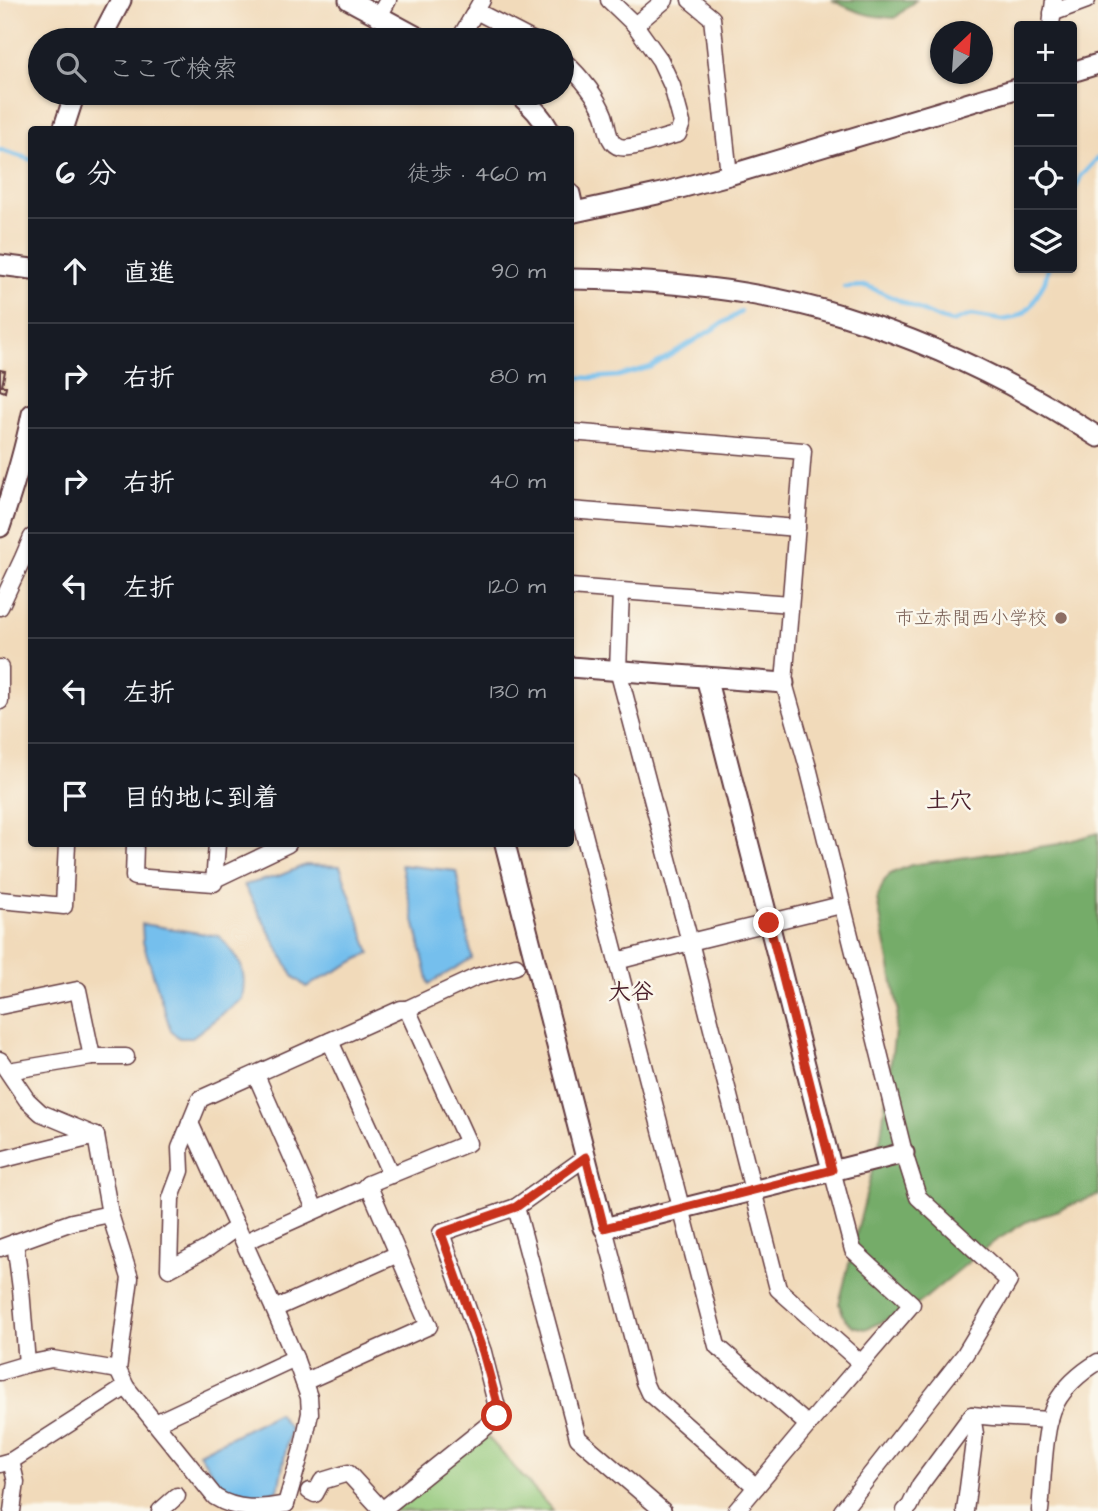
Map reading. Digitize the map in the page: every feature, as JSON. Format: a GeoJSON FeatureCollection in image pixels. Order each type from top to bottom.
{"type":"FeatureCollection","features":[{"type":"Feature","properties":{"kind":"street"},"geometry":{"type":"LineString","coordinates":[[106,28],[121,0]]}},
{"type":"Feature","properties":{"kind":"street"},"geometry":{"type":"LineString","coordinates":[[349,0],[384,8],[408,28]]}},
{"type":"Feature","properties":{"kind":"street"},"geometry":{"type":"LineString","coordinates":[[574,73],[593,94],[604,113],[611,141],[617,147],[627,148],[678,134],[682,123],[672,86],[660,60],[635,25],[609,0]]}},
{"type":"Feature","properties":{"kind":"street"},"geometry":{"type":"LineString","coordinates":[[635,25],[665,0]]}},
{"type":"Feature","properties":{"kind":"street"},"geometry":{"type":"LineString","coordinates":[[690,0],[712,18],[729,175]]}},
{"type":"Feature","properties":{"kind":"street"},"geometry":{"type":"LineString","coordinates":[[1052,13],[1087,0]]}},
{"type":"Feature","properties":{"kind":"street"},"geometry":{"type":"LineString","coordinates":[[466,28],[479,5],[514,28]]}},
{"type":"Feature","properties":{"kind":"street"},"geometry":{"type":"LineString","coordinates":[[1077,70],[1098,64]]}},
{"type":"Feature","properties":{"kind":"street"},"geometry":{"type":"LineString","coordinates":[[574,207],[729,175],[1014,90]]}},
{"type":"Feature","properties":{"kind":"street"},"geometry":{"type":"LineString","coordinates":[[64,126],[71,105]]}},
{"type":"Feature","properties":{"kind":"street"},"geometry":{"type":"LineString","coordinates":[[532,105],[547,126]]}},
{"type":"Feature","properties":{"kind":"street"},"geometry":{"type":"LineString","coordinates":[[0,265],[28,268]]}},
{"type":"Feature","properties":{"kind":"street"},"geometry":{"type":"LineString","coordinates":[[574,279],[678,284],[764,297],[844,316],[913,340],[978,368],[1098,437]]}},
{"type":"Feature","properties":{"kind":"street"},"geometry":{"type":"LineString","coordinates":[[0,527],[28,432]]}},
{"type":"Feature","properties":{"kind":"street"},"geometry":{"type":"LineString","coordinates":[[574,432],[803,451],[784,683],[809,771],[904,1153],[918,1197],[1009,1281],[965,1354],[842,1511]]}},
{"type":"Feature","properties":{"kind":"street"},"geometry":{"type":"LineString","coordinates":[[574,509],[797,528]]}},
{"type":"Feature","properties":{"kind":"street"},"geometry":{"type":"LineString","coordinates":[[0,607],[28,546]]}},
{"type":"Feature","properties":{"kind":"street"},"geometry":{"type":"LineString","coordinates":[[574,587],[790,604]]}},
{"type":"Feature","properties":{"kind":"street"},"geometry":{"type":"LineString","coordinates":[[621,591],[618,670],[779,1289],[861,1363]]}},
{"type":"Feature","properties":{"kind":"street"},"geometry":{"type":"LineString","coordinates":[[574,667],[784,683]]}},
{"type":"Feature","properties":{"kind":"street"},"geometry":{"type":"LineString","coordinates":[[0,668],[0,701]]}},
{"type":"Feature","properties":{"kind":"street"},"geometry":{"type":"LineString","coordinates":[[706,677],[853,1250],[912,1304],[736,1511]]}},
{"type":"Feature","properties":{"kind":"street"},"geometry":{"type":"LineString","coordinates":[[574,795],[717,1346],[808,1424]]}},
{"type":"Feature","properties":{"kind":"street"},"geometry":{"type":"LineString","coordinates":[[0,900],[64,906],[66,847]]}},
{"type":"Feature","properties":{"kind":"street"},"geometry":{"type":"LineString","coordinates":[[135,847],[134,877],[214,883],[215,879],[282,847]]}},
{"type":"Feature","properties":{"kind":"street"},"geometry":{"type":"LineString","coordinates":[[215,879],[217,847]]}},
{"type":"Feature","properties":{"kind":"street"},"geometry":{"type":"LineString","coordinates":[[506,847],[644,1382],[649,1393],[756,1487]]}},
{"type":"Feature","properties":{"kind":"street"},"geometry":{"type":"LineString","coordinates":[[617,961],[841,905]]}},
{"type":"Feature","properties":{"kind":"street"},"geometry":{"type":"LineString","coordinates":[[237,1227],[208,1248],[169,1269],[171,1198],[181,1171],[180,1148],[200,1099],[476,977],[516,966]]}},
{"type":"Feature","properties":{"kind":"street"},"geometry":{"type":"LineString","coordinates":[[0,1006],[78,990],[92,1057]]}},
{"type":"Feature","properties":{"kind":"street"},"geometry":{"type":"LineString","coordinates":[[245,1242],[363,1189],[368,1184],[468,1143],[407,1009]]}},
{"type":"Feature","properties":{"kind":"street"},"geometry":{"type":"LineString","coordinates":[[330,1041],[391,1175]]}},
{"type":"Feature","properties":{"kind":"street"},"geometry":{"type":"LineString","coordinates":[[96,1136],[41,1113],[27,1100],[4,1065],[92,1057],[126,1057]]}},
{"type":"Feature","properties":{"kind":"street"},"geometry":{"type":"LineString","coordinates":[[256,1075],[315,1209]]}},
{"type":"Feature","properties":{"kind":"street"},"geometry":{"type":"LineString","coordinates":[[96,1136],[110,1214],[130,1278],[118,1370],[126,1387],[215,1497],[233,1506],[260,1510],[289,1507],[310,1413],[309,1397],[245,1242],[190,1123]]}},
{"type":"Feature","properties":{"kind":"street"},"geometry":{"type":"LineString","coordinates":[[0,1160],[96,1136]]}},
{"type":"Feature","properties":{"kind":"street"},"geometry":{"type":"LineString","coordinates":[[604,1228],[904,1153]]}},
{"type":"Feature","properties":{"kind":"street"},"geometry":{"type":"LineString","coordinates":[[309,1491],[315,1494],[322,1481],[348,1473],[382,1511],[497,1416],[498,1407],[483,1352],[441,1233],[516,1207],[586,1157]]}},
{"type":"Feature","properties":{"kind":"street"},"geometry":{"type":"LineString","coordinates":[[304,1382],[429,1326],[368,1184]]}},
{"type":"Feature","properties":{"kind":"street"},"geometry":{"type":"LineString","coordinates":[[516,1207],[578,1438],[663,1511]]}},
{"type":"Feature","properties":{"kind":"street"},"geometry":{"type":"LineString","coordinates":[[27,1364],[21,1289],[7,1245],[72,1222],[110,1214]]}},
{"type":"Feature","properties":{"kind":"street"},"geometry":{"type":"LineString","coordinates":[[274,1309],[398,1254]]}},
{"type":"Feature","properties":{"kind":"street"},"geometry":{"type":"LineString","coordinates":[[155,1423],[295,1358]]}},
{"type":"Feature","properties":{"kind":"street"},"geometry":{"type":"LineString","coordinates":[[0,1372],[52,1359],[118,1370]]}},
{"type":"Feature","properties":{"kind":"street"},"geometry":{"type":"LineString","coordinates":[[1040,1511],[1047,1431],[1054,1405],[1081,1372],[1098,1362]]}},
{"type":"Feature","properties":{"kind":"street"},"geometry":{"type":"LineString","coordinates":[[11,1511],[16,1482],[6,1463],[126,1387]]}},
{"type":"Feature","properties":{"kind":"street"},"geometry":{"type":"LineString","coordinates":[[972,1415],[1050,1420]]}},
{"type":"Feature","properties":{"kind":"street"},"geometry":{"type":"LineString","coordinates":[[905,1511],[920,1485],[972,1415]]}},
{"type":"Feature","properties":{"kind":"street"},"geometry":{"type":"LineString","coordinates":[[965,1511],[975,1434],[972,1415]]}},
{"type":"Feature","properties":{"kind":"street"},"geometry":{"type":"LineString","coordinates":[[160,1511],[177,1496]]}},
{"type":"Feature","properties":{"kind":"green space"},"geometry":{"type":"Polygon","coordinates":[[[832,0],[916,0],[895,18],[862,13],[832,0]]]}},
{"type":"Feature","properties":{"kind":"green space"},"geometry":{"type":"Polygon","coordinates":[[[1098,833],[1098,1195],[1026,1222],[989,1245],[911,1310],[865,1329],[853,1326],[845,1319],[839,1304],[881,1135],[898,1009],[877,899],[884,881],[890,874],[911,865],[1059,844],[1098,833]]]}},
{"type":"Feature","properties":{"kind":"green space"},"geometry":{"type":"Polygon","coordinates":[[[486,1435],[553,1511],[395,1511],[396,1506],[486,1435]]]}},
{"type":"Feature","properties":{"kind":"water"},"geometry":{"type":"Polygon","coordinates":[[[305,865],[340,866],[370,953],[306,987],[293,976],[244,885],[279,876],[305,865]]]}},
{"type":"Feature","properties":{"kind":"water"},"geometry":{"type":"Polygon","coordinates":[[[401,865],[456,871],[472,958],[429,984],[401,865]]]}},
{"type":"Feature","properties":{"kind":"water"},"geometry":{"type":"Polygon","coordinates":[[[142,924],[219,936],[232,951],[243,971],[242,999],[191,1038],[179,1038],[171,1031],[143,942],[142,924]]]}},
{"type":"Feature","properties":{"kind":"water"},"geometry":{"type":"Polygon","coordinates":[[[278,1413],[290,1429],[278,1490],[258,1499],[229,1497],[199,1453],[278,1413]]]}},
{"type":"Feature","properties":{"kind":"building"},"geometry":{"type":"Polygon","coordinates":[[[0,370],[5,371],[2,386],[6,386],[5,392],[0,390],[0,370]]]}},
{"type":"Feature","properties":{"kind":"waterway"},"geometry":{"type":"LineString","coordinates":[[0,150],[28,159]]}},
{"type":"Feature","properties":{"kind":"waterway"},"geometry":{"type":"LineString","coordinates":[[1077,185],[1081,176],[1098,158]]}},
{"type":"Feature","properties":{"kind":"waterway"},"geometry":{"type":"LineString","coordinates":[[844,287],[867,286],[952,322],[971,315],[1002,320],[1014,318],[1032,305],[1047,273]]}},
{"type":"Feature","properties":{"kind":"waterway"},"geometry":{"type":"LineString","coordinates":[[574,377],[618,376],[651,367],[741,312]]}},
{"type":"Feature","properties":{"kind":"place","name":"市立赤間西小学校"},"geometry":{"type":"Point","coordinates":[1061,618]}},
{"type":"Feature","properties":{"kind":"district","name":"土穴"},"geometry":{"type":"Point","coordinates":[949,801]}},
{"type":"Feature","properties":{"kind":"district","name":"大谷"},"geometry":{"type":"Point","coordinates":[631,992]}},
{"type":"Feature","properties":{"kind":"route"},"geometry":{"type":"LineString","coordinates":[[497,1416],[498,1407],[483,1352],[441,1233],[516,1207],[586,1157],[604,1228],[832,1170],[769,923]]}}]}
